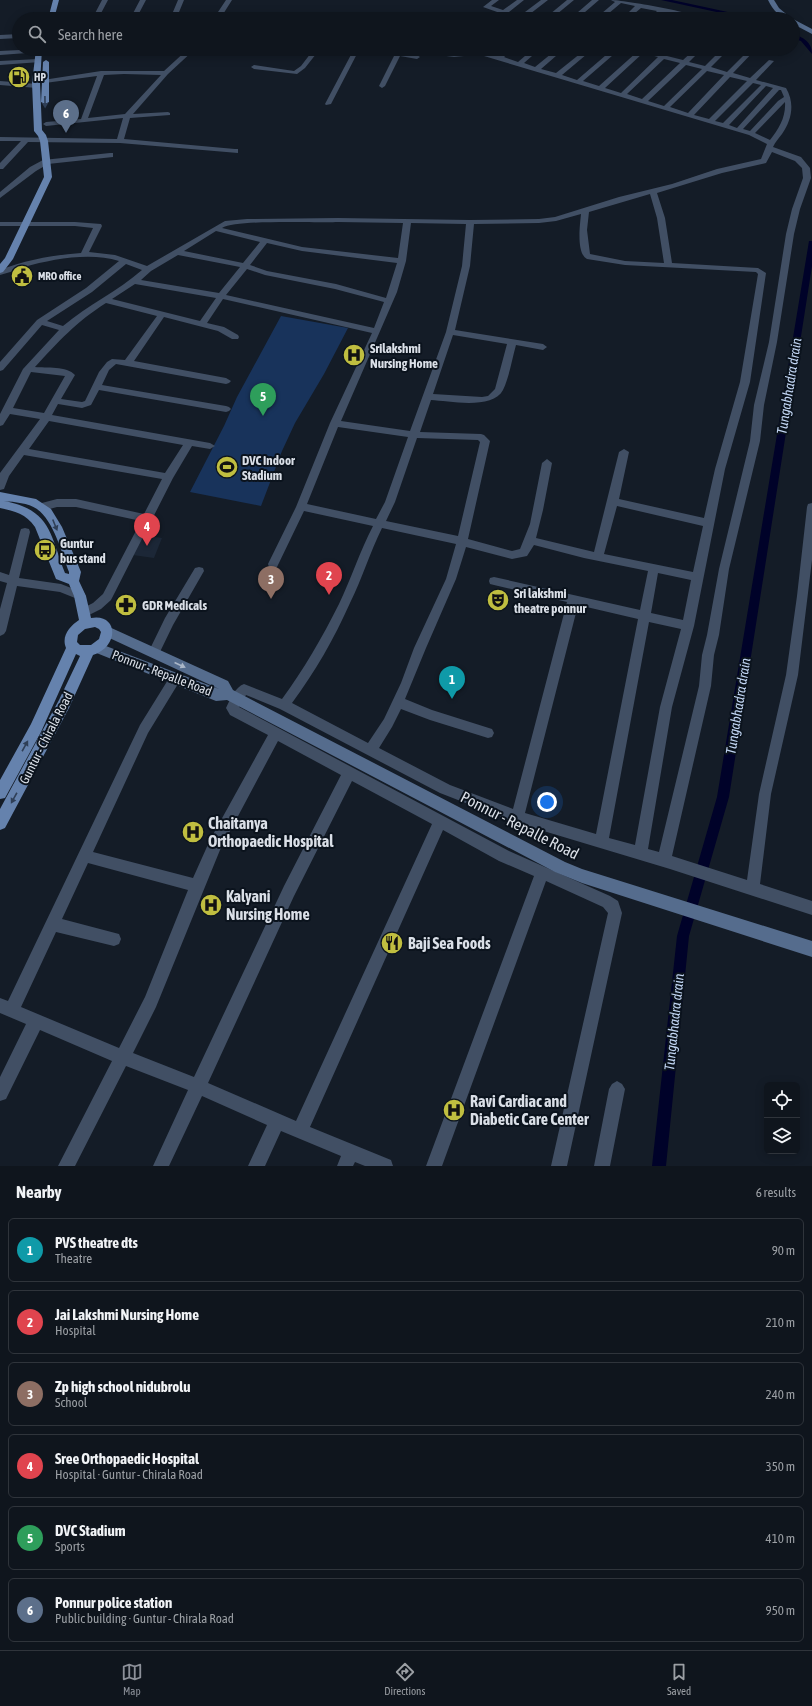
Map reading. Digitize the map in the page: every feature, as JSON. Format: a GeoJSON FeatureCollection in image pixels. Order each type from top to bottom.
{"type":"FeatureCollection","features":[{"type":"Feature","properties":{"kind":"main road"},"geometry":{"type":"LineString","coordinates":[[46,12],[49,0]]}},
{"type":"Feature","properties":{"kind":"main road"},"geometry":{"type":"LineString","coordinates":[[53,12],[56,0]]}},
{"type":"Feature","properties":{"kind":"main road"},"geometry":{"type":"LineString","coordinates":[[771,0],[776,9],[780,12]]}},
{"type":"Feature","properties":{"kind":"main road"},"geometry":{"type":"LineString","coordinates":[[800,25],[812,32]]}},
{"type":"Feature","properties":{"kind":"main road"},"geometry":{"type":"LineString","coordinates":[[0,272],[9,259],[48,177],[43,138],[38,131],[37,86],[38,56]]}},
{"type":"Feature","properties":{"kind":"main road"},"geometry":{"type":"LineString","coordinates":[[43,138],[46,131],[46,57]]}},
{"type":"Feature","properties":{"kind":"main road"},"geometry":{"type":"LineString","coordinates":[[0,496],[30,501],[42,507],[52,517],[75,572],[73,581],[80,596],[85,617],[72,633],[70,640],[73,647],[80,651],[93,650],[106,638],[107,631],[103,625],[85,617]]}},
{"type":"Feature","properties":{"kind":"main road"},"geometry":{"type":"LineString","coordinates":[[0,504],[12,506],[25,511],[34,518],[45,536],[60,576],[73,581]]}},
{"type":"Feature","properties":{"kind":"main road","name":"Ponnur - Repalle Road"},"geometry":{"type":"LineString","coordinates":[[107,631],[223,685],[237,698],[560,867],[582,876],[812,949]]}},
{"type":"Feature","properties":{"kind":"main road","name":"Guntur - Chirala Road"},"geometry":{"type":"LineString","coordinates":[[0,793],[36,728],[73,647]]}},
{"type":"Feature","properties":{"kind":"main road","name":"Ponnur - Repalle Road"},"geometry":{"type":"LineString","coordinates":[[93,650],[216,695],[237,698]]}},
{"type":"Feature","properties":{"kind":"main road","name":"Guntur - Chirala Road"},"geometry":{"type":"LineString","coordinates":[[0,823],[93,650]]}},
{"type":"Feature","properties":{"kind":"street"},"geometry":{"type":"LineString","coordinates":[[99,12],[106,0]]}},
{"type":"Feature","properties":{"kind":"street"},"geometry":{"type":"LineString","coordinates":[[137,12],[143,0]]}},
{"type":"Feature","properties":{"kind":"street"},"geometry":{"type":"LineString","coordinates":[[176,12],[181,0]]}},
{"type":"Feature","properties":{"kind":"street"},"geometry":{"type":"LineString","coordinates":[[221,12],[229,0]]}},
{"type":"Feature","properties":{"kind":"street"},"geometry":{"type":"LineString","coordinates":[[496,0],[486,7],[501,12]]}},
{"type":"Feature","properties":{"kind":"street"},"geometry":{"type":"LineString","coordinates":[[505,12],[521,0]]}},
{"type":"Feature","properties":{"kind":"street"},"geometry":{"type":"LineString","coordinates":[[531,12],[545,0]]}},
{"type":"Feature","properties":{"kind":"street"},"geometry":{"type":"LineString","coordinates":[[556,12],[571,0]]}},
{"type":"Feature","properties":{"kind":"street"},"geometry":{"type":"LineString","coordinates":[[581,12],[596,0]]}},
{"type":"Feature","properties":{"kind":"street"},"geometry":{"type":"LineString","coordinates":[[605,12],[617,1],[666,12]]}},
{"type":"Feature","properties":{"kind":"street"},"geometry":{"type":"LineString","coordinates":[[633,12],[640,6]]}},
{"type":"Feature","properties":{"kind":"street"},"geometry":{"type":"LineString","coordinates":[[0,37],[12,36]]}},
{"type":"Feature","properties":{"kind":"street"},"geometry":{"type":"LineString","coordinates":[[0,53],[12,52]]}},
{"type":"Feature","properties":{"kind":"street"},"geometry":{"type":"LineString","coordinates":[[120,142],[127,116],[185,56]]}},
{"type":"Feature","properties":{"kind":"street"},"geometry":{"type":"LineString","coordinates":[[254,67],[296,72],[303,67],[312,56]]}},
{"type":"Feature","properties":{"kind":"street"},"geometry":{"type":"LineString","coordinates":[[328,104],[353,56]]}},
{"type":"Feature","properties":{"kind":"street"},"geometry":{"type":"LineString","coordinates":[[382,86],[397,56]]}},
{"type":"Feature","properties":{"kind":"street"},"geometry":{"type":"LineString","coordinates":[[413,56],[420,57]]}},
{"type":"Feature","properties":{"kind":"street"},"geometry":{"type":"LineString","coordinates":[[486,56],[499,58],[518,65],[751,134],[769,148],[798,159],[806,168],[807,178],[796,209],[783,271],[773,342],[759,405],[755,441],[727,554],[713,635],[708,655],[703,692],[667,861]]}},
{"type":"Feature","properties":{"kind":"street"},"geometry":{"type":"LineString","coordinates":[[518,65],[529,56]]}},
{"type":"Feature","properties":{"kind":"street"},"geometry":{"type":"LineString","coordinates":[[535,70],[552,56]]}},
{"type":"Feature","properties":{"kind":"street"},"geometry":{"type":"LineString","coordinates":[[557,76],[581,56]]}},
{"type":"Feature","properties":{"kind":"street"},"geometry":{"type":"LineString","coordinates":[[578,83],[609,56]]}},
{"type":"Feature","properties":{"kind":"street"},"geometry":{"type":"LineString","coordinates":[[600,89],[636,56]]}},
{"type":"Feature","properties":{"kind":"street"},"geometry":{"type":"LineString","coordinates":[[0,423],[28,369],[66,329],[83,314],[134,281],[148,269],[225,224],[248,221],[539,221],[556,219],[720,171],[763,161],[769,148],[787,121],[788,107],[784,90],[766,83],[706,69],[661,56]]}},
{"type":"Feature","properties":{"kind":"street"},"geometry":{"type":"LineString","coordinates":[[643,102],[692,56]]}},
{"type":"Feature","properties":{"kind":"street"},"geometry":{"type":"LineString","coordinates":[[664,109],[719,56]]}},
{"type":"Feature","properties":{"kind":"street"},"geometry":{"type":"LineString","coordinates":[[689,116],[746,56]]}},
{"type":"Feature","properties":{"kind":"street"},"geometry":{"type":"LineString","coordinates":[[622,96],[664,57]]}},
{"type":"Feature","properties":{"kind":"street"},"geometry":{"type":"LineString","coordinates":[[0,63],[38,61]]}},
{"type":"Feature","properties":{"kind":"street"},"geometry":{"type":"LineString","coordinates":[[710,122],[771,61]]}},
{"type":"Feature","properties":{"kind":"street"},"geometry":{"type":"LineString","coordinates":[[129,67],[169,71]]}},
{"type":"Feature","properties":{"kind":"street"},"geometry":{"type":"LineString","coordinates":[[45,81],[101,73],[169,71]]}},
{"type":"Feature","properties":{"kind":"street"},"geometry":{"type":"LineString","coordinates":[[82,121],[101,73]]}},
{"type":"Feature","properties":{"kind":"street"},"geometry":{"type":"LineString","coordinates":[[0,83],[37,86]]}},
{"type":"Feature","properties":{"kind":"street"},"geometry":{"type":"LineString","coordinates":[[724,126],[766,83]]}},
{"type":"Feature","properties":{"kind":"street"},"geometry":{"type":"LineString","coordinates":[[738,130],[778,87]]}},
{"type":"Feature","properties":{"kind":"street"},"geometry":{"type":"LineString","coordinates":[[751,134],[780,102],[786,98]]}},
{"type":"Feature","properties":{"kind":"street"},"geometry":{"type":"LineString","coordinates":[[46,118],[82,121],[127,116],[168,114]]}},
{"type":"Feature","properties":{"kind":"street"},"geometry":{"type":"LineString","coordinates":[[0,139],[25,141],[43,138],[120,142],[235,151]]}},
{"type":"Feature","properties":{"kind":"street"},"geometry":{"type":"LineString","coordinates":[[0,167],[3,160],[25,141]]}},
{"type":"Feature","properties":{"kind":"street"},"geometry":{"type":"LineString","coordinates":[[0,196],[33,169],[46,162],[110,155]]}},
{"type":"Feature","properties":{"kind":"street"},"geometry":{"type":"LineString","coordinates":[[653,191],[658,205],[668,265]]}},
{"type":"Feature","properties":{"kind":"street"},"geometry":{"type":"LineString","coordinates":[[585,210],[583,230],[586,255],[599,260],[758,270],[762,274],[745,382],[720,469],[697,577],[693,608],[674,672],[666,707],[640,854]]}},
{"type":"Feature","properties":{"kind":"street"},"geometry":{"type":"LineString","coordinates":[[273,564],[301,507],[335,423],[389,301],[402,261],[407,222]]}},
{"type":"Feature","properties":{"kind":"street"},"geometry":{"type":"LineString","coordinates":[[284,705],[305,676],[324,644],[345,603],[368,546],[390,502],[450,332],[466,266],[470,222]]}},
{"type":"Feature","properties":{"kind":"street"},"geometry":{"type":"LineString","coordinates":[[0,224],[75,224],[98,226],[84,255]]}},
{"type":"Feature","properties":{"kind":"street"},"geometry":{"type":"LineString","coordinates":[[216,229],[302,249],[402,261]]}},
{"type":"Feature","properties":{"kind":"street"},"geometry":{"type":"LineString","coordinates":[[202,324],[221,296],[265,241]]}},
{"type":"Feature","properties":{"kind":"street"},"geometry":{"type":"LineString","coordinates":[[176,252],[246,266],[265,272],[336,287],[389,301]]}},
{"type":"Feature","properties":{"kind":"street"},"geometry":{"type":"LineString","coordinates":[[0,272],[10,268],[84,255],[102,255],[148,269]]}},
{"type":"Feature","properties":{"kind":"street"},"geometry":{"type":"LineString","coordinates":[[0,368],[40,322],[89,290],[125,261]]}},
{"type":"Feature","properties":{"kind":"street"},"geometry":{"type":"LineString","coordinates":[[134,281],[221,296],[377,331]]}},
{"type":"Feature","properties":{"kind":"street"},"geometry":{"type":"LineString","coordinates":[[105,300],[221,329],[235,337]]}},
{"type":"Feature","properties":{"kind":"street"},"geometry":{"type":"LineString","coordinates":[[128,363],[162,314]]}},
{"type":"Feature","properties":{"kind":"street"},"geometry":{"type":"LineString","coordinates":[[40,322],[66,329]]}},
{"type":"Feature","properties":{"kind":"street"},"geometry":{"type":"LineString","coordinates":[[450,332],[543,347]]}},
{"type":"Feature","properties":{"kind":"street"},"geometry":{"type":"LineString","coordinates":[[426,397],[482,400],[491,398],[500,390],[512,342]]}},
{"type":"Feature","properties":{"kind":"street"},"geometry":{"type":"LineString","coordinates":[[56,401],[85,404],[90,401],[105,370],[115,361],[226,381]]}},
{"type":"Feature","properties":{"kind":"street"},"geometry":{"type":"LineString","coordinates":[[0,486],[4,475],[23,451],[47,416],[70,377],[68,373],[28,369]]}},
{"type":"Feature","properties":{"kind":"street"},"geometry":{"type":"LineString","coordinates":[[97,387],[226,409]]}},
{"type":"Feature","properties":{"kind":"street"},"geometry":{"type":"LineString","coordinates":[[7,410],[210,446]]}},
{"type":"Feature","properties":{"kind":"street"},"geometry":{"type":"LineString","coordinates":[[335,423],[414,436],[481,437],[485,441],[462,542],[451,579],[420,648],[407,683],[388,722],[370,751]]}},
{"type":"Feature","properties":{"kind":"street"},"geometry":{"type":"LineString","coordinates":[[85,617],[107,597],[168,477],[188,443]]}},
{"type":"Feature","properties":{"kind":"street"},"geometry":{"type":"LineString","coordinates":[[23,451],[168,477]]}},
{"type":"Feature","properties":{"kind":"street"},"geometry":{"type":"LineString","coordinates":[[598,556],[613,501],[624,452]]}},
{"type":"Feature","properties":{"kind":"street"},"geometry":{"type":"LineString","coordinates":[[301,507],[379,523],[516,555],[524,552],[530,540],[547,463]]}},
{"type":"Feature","properties":{"kind":"street"},"geometry":{"type":"LineString","coordinates":[[613,501],[708,524]]}},
{"type":"Feature","properties":{"kind":"street"},"geometry":{"type":"LineString","coordinates":[[42,507],[57,503],[76,504],[147,518]]}},
{"type":"Feature","properties":{"kind":"street"},"geometry":{"type":"LineString","coordinates":[[754,889],[765,794],[792,675],[803,596],[812,507]]}},
{"type":"Feature","properties":{"kind":"street"},"geometry":{"type":"LineString","coordinates":[[0,631],[25,532]]}},
{"type":"Feature","properties":{"kind":"street"},"geometry":{"type":"LineString","coordinates":[[530,540],[584,554],[697,577]]}},
{"type":"Feature","properties":{"kind":"street"},"geometry":{"type":"LineString","coordinates":[[601,842],[646,618],[654,568]]}},
{"type":"Feature","properties":{"kind":"street"},"geometry":{"type":"LineString","coordinates":[[154,653],[161,634],[168,625],[199,571]]}},
{"type":"Feature","properties":{"kind":"street"},"geometry":{"type":"LineString","coordinates":[[0,576],[13,581],[61,588],[80,596]]}},
{"type":"Feature","properties":{"kind":"street"},"geometry":{"type":"LineString","coordinates":[[494,581],[574,599],[646,618],[688,626]]}},
{"type":"Feature","properties":{"kind":"street"},"geometry":{"type":"LineString","coordinates":[[517,817],[574,599]]}},
{"type":"Feature","properties":{"kind":"street"},"geometry":{"type":"LineString","coordinates":[[175,679],[144,729],[53,924],[6,1007],[123,1058],[198,1086],[278,1121],[300,1131],[348,1159],[385,1166]]}},
{"type":"Feature","properties":{"kind":"street"},"geometry":{"type":"LineString","coordinates":[[559,1166],[615,913],[612,904],[504,856],[234,711],[232,708],[244,689],[284,705],[445,789],[517,817],[667,861],[812,908]]}},
{"type":"Feature","properties":{"kind":"street"},"geometry":{"type":"LineString","coordinates":[[398,702],[430,715],[488,733]]}},
{"type":"Feature","properties":{"kind":"street"},"geometry":{"type":"LineString","coordinates":[[66,1166],[151,1002],[215,845],[275,734]]}},
{"type":"Feature","properties":{"kind":"street"},"geometry":{"type":"LineString","coordinates":[[161,1166],[289,891],[350,773]]}},
{"type":"Feature","properties":{"kind":"street"},"geometry":{"type":"LineString","coordinates":[[300,1131],[440,821]]}},
{"type":"Feature","properties":{"kind":"street"},"geometry":{"type":"LineString","coordinates":[[86,856],[197,886]]}},
{"type":"Feature","properties":{"kind":"street"},"geometry":{"type":"LineString","coordinates":[[434,1166],[542,873]]}},
{"type":"Feature","properties":{"kind":"street"},"geometry":{"type":"LineString","coordinates":[[53,924],[114,939]]}},
{"type":"Feature","properties":{"kind":"street"},"geometry":{"type":"LineString","coordinates":[[0,1093],[36,1021]]}},
{"type":"Feature","properties":{"kind":"street"},"geometry":{"type":"LineString","coordinates":[[602,1166],[617,1089]]}},
{"type":"Feature","properties":{"kind":"street"},"geometry":{"type":"LineString","coordinates":[[256,1166],[278,1121]]}},
{"type":"Feature","properties":{"kind":"shaded area"},"geometry":{"type":"Polygon","coordinates":[[[281,316],[348,328],[324,374],[295,423],[282,451],[261,506],[190,492],[224,426],[237,397],[281,316]]]}},
{"type":"Feature","properties":{"kind":"shaded area"},"geometry":{"type":"Polygon","coordinates":[[[141,535],[162,538],[154,558],[133,555],[141,535]]]}},
{"type":"Feature","properties":{"kind":"waterway","name":"Tungabhadra drain"},"geometry":{"type":"LineString","coordinates":[[664,0],[723,12]]}},
{"type":"Feature","properties":{"kind":"waterway","name":"Tungabhadra drain"},"geometry":{"type":"LineString","coordinates":[[800,39],[803,40],[812,52]]}},
{"type":"Feature","properties":{"kind":"waterway","name":"Tungabhadra drain"},"geometry":{"type":"LineString","coordinates":[[659,1166],[683,936],[723,797],[812,243]]}},
{"type":"Feature","properties":{"kind":"place","name":"HP"},"geometry":{"type":"Point","coordinates":[19,77]}},
{"type":"Feature","properties":{"kind":"place","name":"Ponnur police station"},"geometry":{"type":"Point","coordinates":[66,133]}},
{"type":"Feature","properties":{"kind":"place","name":"MRO office"},"geometry":{"type":"Point","coordinates":[22,276]}},
{"type":"Feature","properties":{"kind":"place","name":"Srilakshmi Nursing Home"},"geometry":{"type":"Point","coordinates":[354,355]}},
{"type":"Feature","properties":{"kind":"place","name":"DVC Stadium"},"geometry":{"type":"Point","coordinates":[263,416]}},
{"type":"Feature","properties":{"kind":"place","name":"DVC Indoor Stadium"},"geometry":{"type":"Point","coordinates":[227,467]}},
{"type":"Feature","properties":{"kind":"place","name":"Sree Orthopaedic Hospital"},"geometry":{"type":"Point","coordinates":[147,546]}},
{"type":"Feature","properties":{"kind":"place","name":"Guntur bus stand"},"geometry":{"type":"Point","coordinates":[45,550]}},
{"type":"Feature","properties":{"kind":"place","name":"Jai Lakshmi Nursing Home"},"geometry":{"type":"Point","coordinates":[329,595]}},
{"type":"Feature","properties":{"kind":"place","name":"Zp high school nidubrolu"},"geometry":{"type":"Point","coordinates":[271,599]}},
{"type":"Feature","properties":{"kind":"place","name":"Sri lakshmi theatre ponnur"},"geometry":{"type":"Point","coordinates":[498,600]}},
{"type":"Feature","properties":{"kind":"place","name":"GDR Medicals"},"geometry":{"type":"Point","coordinates":[126,605]}},
{"type":"Feature","properties":{"kind":"place","name":"PVS theatre dts"},"geometry":{"type":"Point","coordinates":[452,699]}},
{"type":"Feature","properties":{"kind":"place","name":"Chaitanya Orthopaedic Hospital"},"geometry":{"type":"Point","coordinates":[193,832]}},
{"type":"Feature","properties":{"kind":"place","name":"Kalyani Nursing Home"},"geometry":{"type":"Point","coordinates":[211,905]}},
{"type":"Feature","properties":{"kind":"place","name":"Baji Sea Foods"},"geometry":{"type":"Point","coordinates":[392,943]}},
{"type":"Feature","properties":{"kind":"place","name":"Ravi Cardiac and Diabetic Care Center"},"geometry":{"type":"Point","coordinates":[454,1110]}}]}
